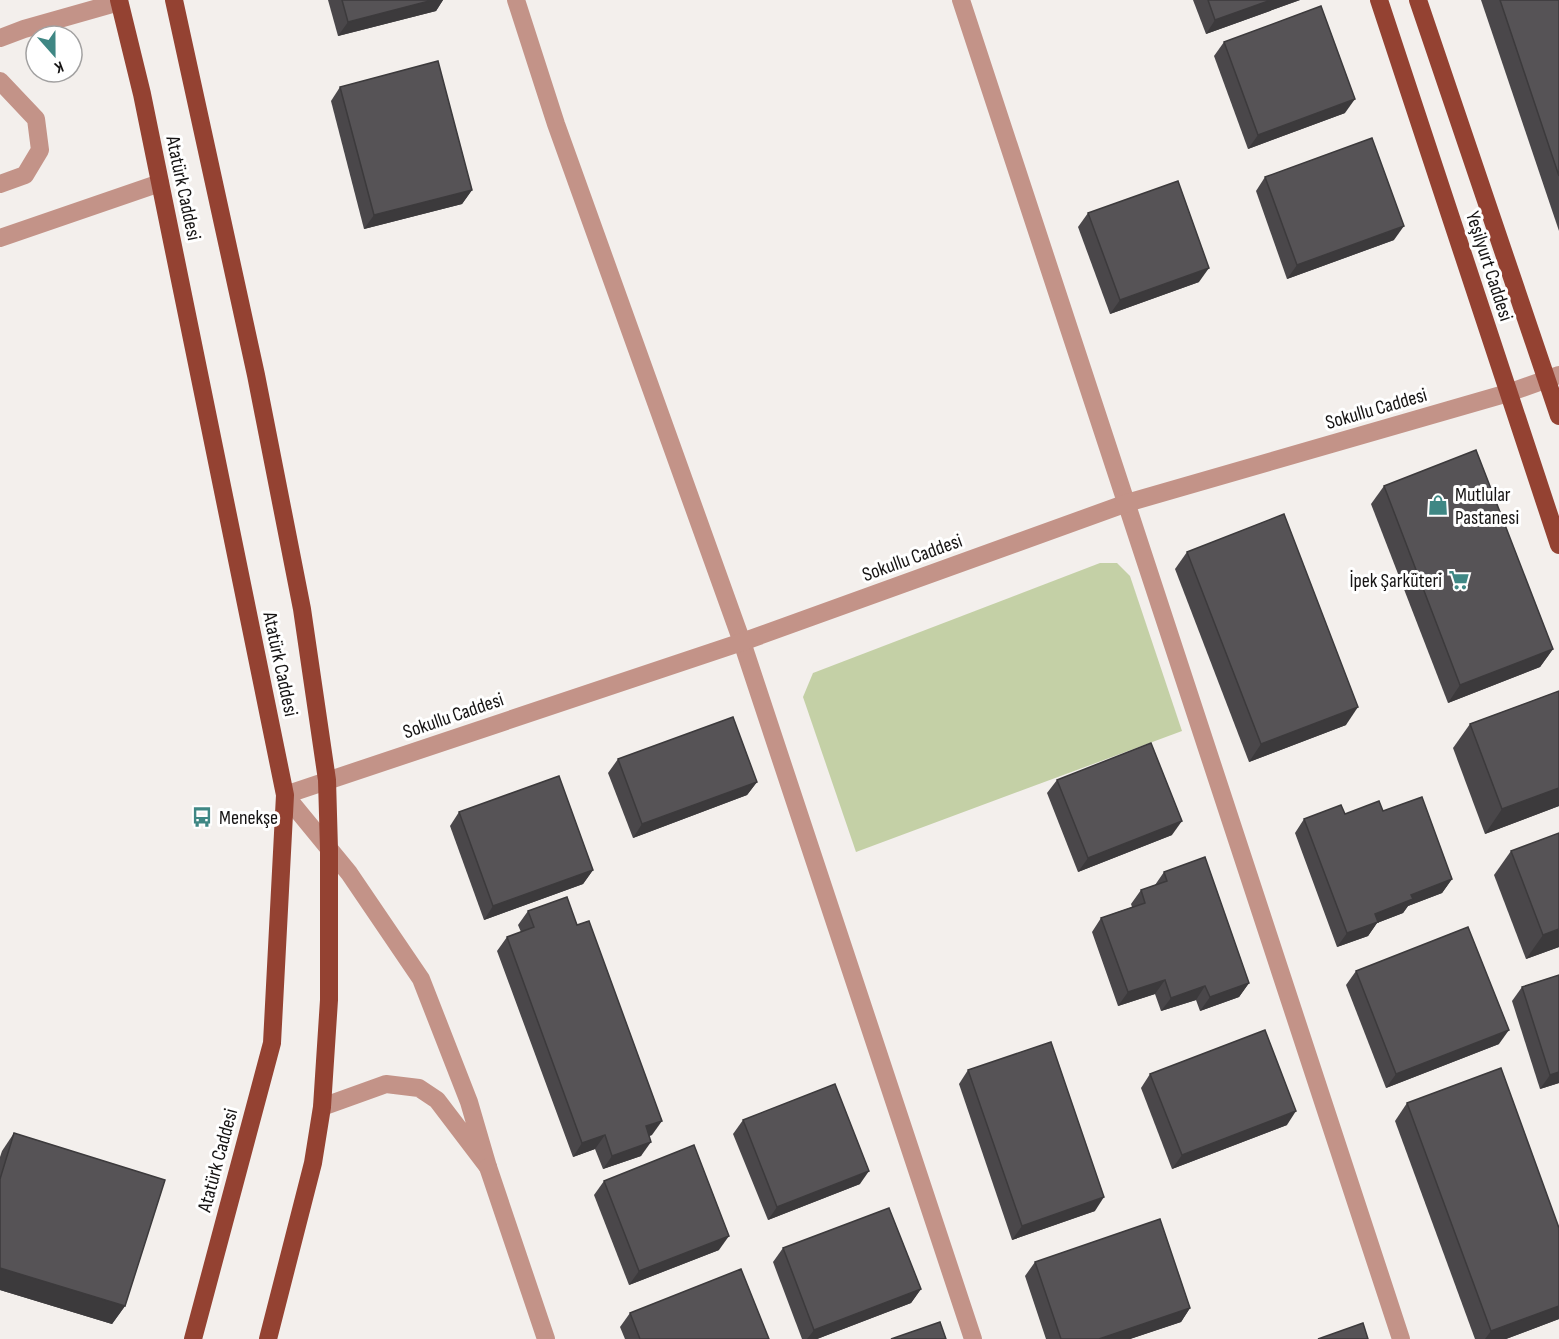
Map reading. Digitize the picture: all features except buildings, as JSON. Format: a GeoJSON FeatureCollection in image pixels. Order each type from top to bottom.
{"type":"FeatureCollection","features":[{"type":"Feature","properties":{"kind":"main road","name":"Atatürk Caddesi"},"geometry":{"type":"LineString","coordinates":[[174,0],[256,375],[302,609],[327,780],[329,1000],[322,1107],[313,1163],[268,1339]]}},
{"type":"Feature","properties":{"kind":"main road","name":"Yeşilyurt Caddesi"},"geometry":{"type":"LineString","coordinates":[[1379,0],[1559,545]]}},
{"type":"Feature","properties":{"kind":"main road","name":"Yeşilyurt Caddesi"},"geometry":{"type":"LineString","coordinates":[[1418,0],[1552,378],[1559,416]]}},
{"type":"Feature","properties":{"kind":"main road","name":"Atatürk Caddesi"},"geometry":{"type":"LineString","coordinates":[[119,1],[142,94],[285,795],[272,1043],[193,1339]]}},
{"type":"Feature","properties":{"kind":"street"},"geometry":{"type":"LineString","coordinates":[[516,0],[560,136],[742,642],[973,1339]]}},
{"type":"Feature","properties":{"kind":"street"},"geometry":{"type":"LineString","coordinates":[[961,0],[1401,1339]]}},
{"type":"Feature","properties":{"kind":"street"},"geometry":{"type":"LineString","coordinates":[[0,38],[119,1]]}},
{"type":"Feature","properties":{"kind":"street"},"geometry":{"type":"LineString","coordinates":[[0,81],[36,118],[40,150],[25,175],[0,184]]}},
{"type":"Feature","properties":{"kind":"street"},"geometry":{"type":"LineString","coordinates":[[0,238],[160,183]]}},
{"type":"Feature","properties":{"kind":"street","name":"Sokullu Caddesi"},"geometry":{"type":"LineString","coordinates":[[285,795],[742,642],[1127,503],[1508,393],[1552,378]]}},
{"type":"Feature","properties":{"kind":"street"},"geometry":{"type":"LineString","coordinates":[[285,795],[349,873],[421,979],[469,1102],[488,1167],[546,1339]]}},
{"type":"Feature","properties":{"kind":"street"},"geometry":{"type":"LineString","coordinates":[[322,1107],[386,1084],[419,1088],[437,1100],[488,1167]]}},
{"type":"Feature","properties":{"kind":"green space"},"geometry":{"type":"Polygon","coordinates":[[[1100,563],[1117,563],[1130,576],[1182,731],[856,852],[803,697],[813,673],[1100,563]]]}},
{"type":"Feature","properties":{"kind":"place","name":"Mutlular Pastanesi"},"geometry":{"type":"Point","coordinates":[1438,505]}},
{"type":"Feature","properties":{"kind":"place","name":"İpek Şarküteri"},"geometry":{"type":"Point","coordinates":[1459,580]}},
{"type":"Feature","properties":{"kind":"place","name":"Menekşe"},"geometry":{"type":"Point","coordinates":[202,817]}}]}
